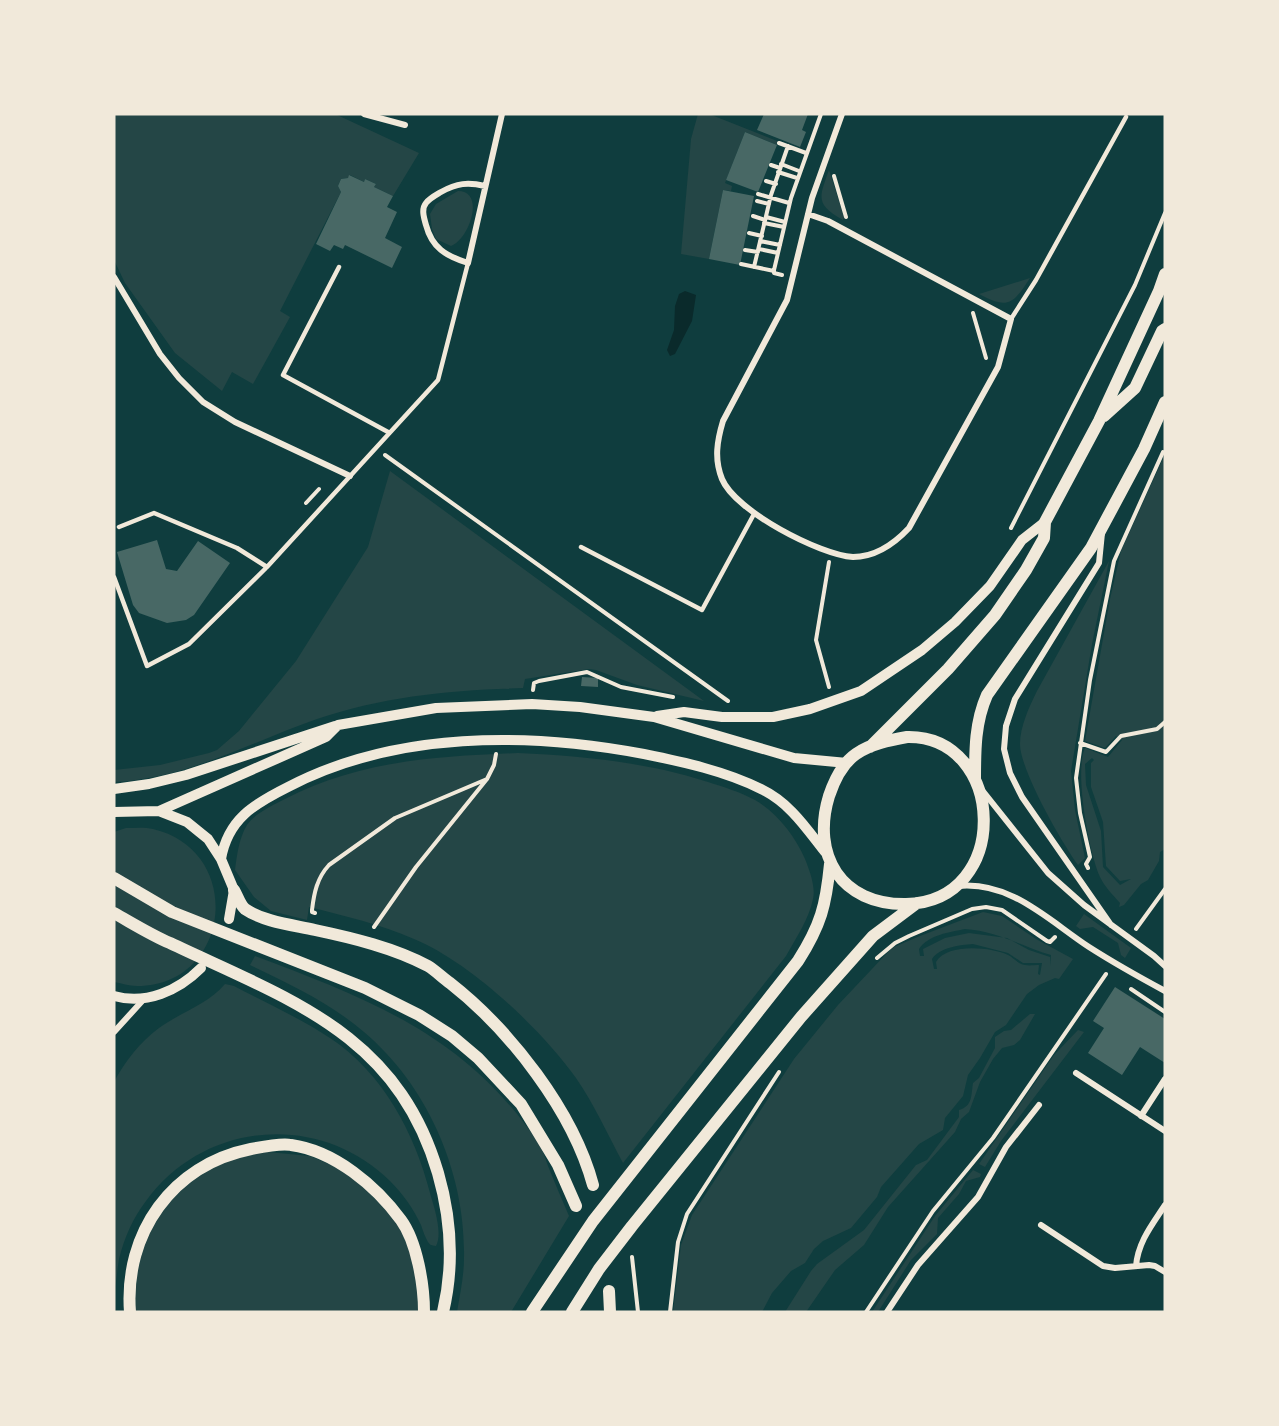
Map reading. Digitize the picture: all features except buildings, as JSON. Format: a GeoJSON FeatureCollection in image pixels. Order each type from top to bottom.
{"type":"FeatureCollection","features":[{"type":"Feature","properties":{"kind":"main road"},"geometry":{"type":"LineString","coordinates":[[870,747],[948,669],[1012,592],[1044,538],[1045,522],[1099,421],[1165,274]]}},
{"type":"Feature","properties":{"kind":"main road"},"geometry":{"type":"LineString","coordinates":[[1099,421],[1135,388],[1165,329]]}},
{"type":"Feature","properties":{"kind":"main road"},"geometry":{"type":"LineString","coordinates":[[572,1312],[632,1226],[850,959],[877,932],[916,903],[944,893],[954,887],[969,872],[982,843],[984,816],[975,780],[977,728],[981,709],[987,695],[1091,548],[1144,449],[1165,402]]}},
{"type":"Feature","properties":{"kind":"main road"},"geometry":{"type":"LineString","coordinates":[[532,1312],[621,1185],[798,961],[823,911],[828,858],[824,832],[828,803],[834,785],[847,763],[855,755],[870,747],[907,737],[939,743],[959,758],[975,780]]}},
{"type":"Feature","properties":{"kind":"main road"},"geometry":{"type":"LineString","coordinates":[[828,858],[840,878],[865,896],[888,903],[916,903]]}},
{"type":"Feature","properties":{"kind":"main road"},"geometry":{"type":"LineString","coordinates":[[114,878],[172,912],[365,988],[419,1015],[452,1036],[478,1058],[521,1104],[558,1165],[576,1206]]}},
{"type":"Feature","properties":{"kind":"main road"},"geometry":{"type":"LineString","coordinates":[[234,890],[243,908],[263,917],[366,941],[429,967],[471,999],[532,1068],[560,1111],[587,1161],[593,1185]]}},
{"type":"Feature","properties":{"kind":"main road"},"geometry":{"type":"LineString","coordinates":[[114,913],[166,942],[300,1004],[352,1040],[374,1060],[404,1099],[434,1159],[444,1196],[449,1232],[447,1294],[443,1312]]}},
{"type":"Feature","properties":{"kind":"main road"},"geometry":{"type":"LineString","coordinates":[[130,1312],[129,1286],[135,1253],[148,1224],[163,1202],[185,1179],[221,1158],[253,1149],[290,1144],[319,1153],[355,1173],[370,1185],[402,1221],[415,1249],[424,1312]]}},
{"type":"Feature","properties":{"kind":"street"},"geometry":{"type":"LineString","coordinates":[[485,186],[468,182],[454,185],[432,197],[426,202],[424,208],[423,218],[435,246],[453,258],[468,263],[502,114]]}},
{"type":"Feature","properties":{"kind":"street"},"geometry":{"type":"LineString","coordinates":[[808,214],[828,221],[1011,319],[998,367],[909,528],[894,543],[878,552],[855,557],[832,553],[811,545],[754,514],[740,503],[723,481],[718,463],[717,441],[723,421],[784,307],[808,214],[842,114]]}},
{"type":"Feature","properties":{"kind":"street"},"geometry":{"type":"LineString","coordinates":[[368,115],[405,125]]}},
{"type":"Feature","properties":{"kind":"street"},"geometry":{"type":"LineString","coordinates":[[114,277],[160,354],[179,378],[203,402],[235,422],[350,476]]}},
{"type":"Feature","properties":{"kind":"street"},"geometry":{"type":"LineString","coordinates":[[114,296],[122,291]]}},
{"type":"Feature","properties":{"kind":"street"},"geometry":{"type":"LineString","coordinates":[[654,717],[684,711],[722,717],[772,717],[823,706],[861,691],[909,660],[955,622],[990,586],[1022,540],[1045,522]]}},
{"type":"Feature","properties":{"kind":"street"},"geometry":{"type":"LineString","coordinates":[[1102,526],[1099,563],[1018,694],[1008,718],[1004,743],[1008,767],[1022,797],[1111,925]]}},
{"type":"Feature","properties":{"kind":"street"},"geometry":{"type":"LineString","coordinates":[[114,789],[186,775],[338,725],[436,708],[513,704],[580,707],[654,717],[794,758],[847,763]]}},
{"type":"Feature","properties":{"kind":"street"},"geometry":{"type":"LineString","coordinates":[[114,812],[159,811],[326,737],[338,725]]}},
{"type":"Feature","properties":{"kind":"street"},"geometry":{"type":"LineString","coordinates":[[221,860],[227,837],[239,819],[261,801],[314,774],[349,761],[380,754],[449,743],[501,740],[603,746],[673,760],[731,777],[774,796],[796,815],[828,858]]}},
{"type":"Feature","properties":{"kind":"street"},"geometry":{"type":"LineString","coordinates":[[975,780],[1048,873],[1074,898],[1165,966]]}},
{"type":"Feature","properties":{"kind":"street"},"geometry":{"type":"LineString","coordinates":[[159,811],[187,822],[208,838],[234,890],[229,919]]}},
{"type":"Feature","properties":{"kind":"street"},"geometry":{"type":"LineString","coordinates":[[954,887],[985,888],[1021,899],[1094,950],[1165,991]]}},
{"type":"Feature","properties":{"kind":"street"},"geometry":{"type":"LineString","coordinates":[[114,996],[145,999],[181,984],[201,968]]}},
{"type":"Feature","properties":{"kind":"street"},"geometry":{"type":"LineString","coordinates":[[114,1032],[145,999]]}},
{"type":"Feature","properties":{"kind":"street"},"geometry":{"type":"LineString","coordinates":[[1076,1073],[1165,1131]]}},
{"type":"Feature","properties":{"kind":"street"},"geometry":{"type":"LineString","coordinates":[[1141,1116],[1165,1079]]}},
{"type":"Feature","properties":{"kind":"street"},"geometry":{"type":"LineString","coordinates":[[888,1312],[918,1266],[978,1197],[1003,1152],[1039,1105]]}},
{"type":"Feature","properties":{"kind":"street"},"geometry":{"type":"LineString","coordinates":[[1136,1266],[1139,1246],[1165,1204]]}},
{"type":"Feature","properties":{"kind":"street"},"geometry":{"type":"LineString","coordinates":[[1041,1226],[1103,1266],[1115,1268],[1155,1266],[1165,1272]]}},
{"type":"Feature","properties":{"kind":"lane"},"geometry":{"type":"LineString","coordinates":[[1011,319],[1036,280],[1126,117]]}},
{"type":"Feature","properties":{"kind":"lane"},"geometry":{"type":"LineString","coordinates":[[114,577],[147,666],[189,644],[293,542],[388,432],[438,380],[468,263]]}},
{"type":"Feature","properties":{"kind":"lane"},"geometry":{"type":"LineString","coordinates":[[339,267],[282,375],[388,432]]}},
{"type":"Feature","properties":{"kind":"lane"},"geometry":{"type":"LineString","coordinates":[[119,527],[154,513],[237,548],[267,567]]}},
{"type":"Feature","properties":{"kind":"lane"},"geometry":{"type":"LineString","coordinates":[[581,547],[702,610],[754,514]]}},
{"type":"Feature","properties":{"kind":"path"},"geometry":{"type":"LineString","coordinates":[[779,143],[806,153]]}},
{"type":"Feature","properties":{"kind":"path"},"geometry":{"type":"LineString","coordinates":[[754,267],[771,198],[788,146]]}},
{"type":"Feature","properties":{"kind":"path"},"geometry":{"type":"LineString","coordinates":[[771,165],[799,171]]}},
{"type":"Feature","properties":{"kind":"path"},"geometry":{"type":"LineString","coordinates":[[780,168],[797,178]]}},
{"type":"Feature","properties":{"kind":"path"},"geometry":{"type":"LineString","coordinates":[[832,171],[848,219]]}},
{"type":"Feature","properties":{"kind":"path"},"geometry":{"type":"LineString","coordinates":[[766,181],[775,184]]}},
{"type":"Feature","properties":{"kind":"path"},"geometry":{"type":"LineString","coordinates":[[758,194],[789,203]]}},
{"type":"Feature","properties":{"kind":"path"},"geometry":{"type":"LineString","coordinates":[[757,201],[769,207]]}},
{"type":"Feature","properties":{"kind":"path"},"geometry":{"type":"LineString","coordinates":[[753,216],[784,227]]}},
{"type":"Feature","properties":{"kind":"path"},"geometry":{"type":"LineString","coordinates":[[765,220],[785,222]]}},
{"type":"Feature","properties":{"kind":"path"},"geometry":{"type":"LineString","coordinates":[[749,233],[762,235],[780,245]]}},
{"type":"Feature","properties":{"kind":"path"},"geometry":{"type":"LineString","coordinates":[[745,249],[778,253]]}},
{"type":"Feature","properties":{"kind":"path"},"geometry":{"type":"LineString","coordinates":[[741,264],[774,272]]}},
{"type":"Feature","properties":{"kind":"path"},"geometry":{"type":"LineString","coordinates":[[971,309],[987,364]]}},
{"type":"Feature","properties":{"kind":"path"},"geometry":{"type":"LineString","coordinates":[[1090,870],[1086,864],[1090,857],[1080,813],[1076,767],[1082,744],[1092,669],[1114,561],[1165,446]]}},
{"type":"Feature","properties":{"kind":"path"},"geometry":{"type":"LineString","coordinates":[[375,448],[733,705]]}},
{"type":"Feature","properties":{"kind":"path"},"geometry":{"type":"LineString","coordinates":[[829,687],[816,640],[832,553]]}},
{"type":"Feature","properties":{"kind":"path"},"geometry":{"type":"LineString","coordinates":[[1082,744],[1106,752],[1121,736],[1156,729],[1165,722]]}},
{"type":"Feature","properties":{"kind":"path"},"geometry":{"type":"LineString","coordinates":[[321,914],[312,912],[313,899],[321,873],[329,865],[395,818],[487,779],[416,867],[372,927],[366,925]]}},
{"type":"Feature","properties":{"kind":"path"},"geometry":{"type":"LineString","coordinates":[[1141,934],[1134,928],[1165,889]]}},
{"type":"Feature","properties":{"kind":"path"},"geometry":{"type":"LineString","coordinates":[[874,961],[895,943],[977,907],[994,907],[1002,910],[1046,940],[1051,940]]}},
{"type":"Feature","properties":{"kind":"path"},"geometry":{"type":"LineString","coordinates":[[866,1312],[933,1211],[989,1143],[1106,974]]}},
{"type":"Feature","properties":{"kind":"path"},"geometry":{"type":"LineString","coordinates":[[1126,986],[1165,1012]]}},
{"type":"Feature","properties":{"kind":"path"},"geometry":{"type":"LineString","coordinates":[[670,1312],[678,1242],[687,1214],[782,1067]]}},
{"type":"Feature","properties":{"kind":"path"},"geometry":{"type":"LineString","coordinates":[[632,1257],[638,1312]]}},
{"type":"Feature","properties":{"kind":"shaded area"},"geometry":{"type":"Polygon","coordinates":[[[114,114],[335,114],[419,153],[393,196],[374,187],[376,184],[365,179],[364,182],[350,175],[348,178],[341,179],[338,186],[341,192],[280,311],[290,317],[253,384],[232,372],[222,391],[175,353],[125,283],[114,260],[114,114]]]}},
{"type":"Feature","properties":{"kind":"shaded area"},"geometry":{"type":"Polygon","coordinates":[[[698,114],[709,114],[777,141],[777,145],[745,132],[725,183],[732,186],[731,191],[723,190],[709,259],[681,254],[691,139],[698,114]]]}},
{"type":"Feature","properties":{"kind":"shaded area"},"geometry":{"type":"Polygon","coordinates":[[[829,170],[843,220],[828,209],[822,200],[823,187],[829,170]]]}},
{"type":"Feature","properties":{"kind":"shaded area"},"geometry":{"type":"Polygon","coordinates":[[[458,191],[466,193],[471,199],[472,216],[464,235],[451,246],[436,239],[430,214],[436,204],[458,191]]]}},
{"type":"Feature","properties":{"kind":"shaded area"},"geometry":{"type":"Polygon","coordinates":[[[1030,278],[1019,294],[1009,302],[996,302],[979,294],[1030,278]]]}},
{"type":"Feature","properties":{"kind":"shaded area"},"geometry":{"type":"Polygon","coordinates":[[[685,291],[696,295],[692,321],[675,354],[670,356],[667,350],[674,330],[675,306],[679,294],[685,291]]]}},
{"type":"Feature","properties":{"kind":"shaded area"},"geometry":{"type":"Polygon","coordinates":[[[1165,454],[1165,849],[1160,852],[1159,861],[1148,880],[1141,884],[1124,905],[1119,907],[1120,903],[1100,877],[1091,850],[1084,812],[1081,774],[1085,748],[1108,757],[1122,740],[1116,736],[1105,748],[1085,741],[1110,599],[1121,551],[1165,454]],[[1092,758],[1085,764],[1086,785],[1101,831],[1103,867],[1120,885],[1131,879],[1120,881],[1106,866],[1103,822],[1091,787],[1091,763],[1094,760],[1092,758]]]}},
{"type":"Feature","properties":{"kind":"shaded area"},"geometry":{"type":"Polygon","coordinates":[[[390,471],[704,701],[637,685],[589,669],[525,679],[523,688],[471,690],[419,696],[342,711],[192,767],[141,779],[114,782],[114,770],[160,765],[209,753],[217,750],[239,731],[296,661],[368,547],[390,471]]]}},
{"type":"Feature","properties":{"kind":"shaded area"},"geometry":{"type":"Polygon","coordinates":[[[1109,561],[1092,644],[1071,771],[1075,810],[1085,858],[1078,865],[1034,788],[1022,756],[1020,737],[1037,691],[1109,561]]]}},
{"type":"Feature","properties":{"kind":"shaded area"},"geometry":{"type":"Polygon","coordinates":[[[518,753],[590,758],[661,769],[744,795],[771,811],[791,834],[801,850],[812,878],[814,894],[811,906],[786,956],[623,1163],[576,1078],[544,1039],[481,980],[436,950],[388,929],[309,907],[307,920],[271,911],[254,897],[235,870],[240,841],[250,821],[270,807],[312,786],[341,776],[398,763],[458,756],[518,753]]]}},
{"type":"Feature","properties":{"kind":"shaded area"},"geometry":{"type":"Polygon","coordinates":[[[126,828],[153,829],[183,842],[203,863],[214,888],[215,916],[208,942],[192,965],[168,980],[137,986],[114,982],[114,832],[126,828]]]}},
{"type":"Feature","properties":{"kind":"shaded area"},"geometry":{"type":"Polygon","coordinates":[[[983,912],[1002,916],[1036,939],[1073,959],[1059,979],[1055,978],[1039,985],[1027,994],[1006,1025],[995,1032],[968,1075],[963,1096],[945,1118],[943,1130],[919,1144],[881,1187],[877,1197],[851,1228],[823,1241],[814,1249],[805,1263],[791,1271],[772,1293],[762,1312],[673,1312],[681,1245],[692,1215],[794,1059],[838,1005],[888,952],[920,936],[983,912]],[[977,930],[953,931],[928,940],[919,949],[920,956],[924,956],[923,949],[945,938],[969,933],[1004,938],[977,930]],[[1011,940],[1029,950],[1050,957],[1050,966],[1051,955],[1011,940]],[[973,944],[951,947],[932,959],[934,969],[937,969],[936,962],[942,956],[959,949],[970,948],[1000,952],[1023,964],[1039,965],[1038,974],[1040,975],[1042,963],[1023,963],[1008,953],[973,944]]]}},
{"type":"Feature","properties":{"kind":"shaded area"},"geometry":{"type":"Polygon","coordinates":[[[1084,914],[1131,948],[1125,958],[1121,955],[1118,943],[1093,927],[1080,929],[1076,926],[1084,914]]]}},
{"type":"Feature","properties":{"kind":"shaded area"},"geometry":{"type":"Polygon","coordinates":[[[255,956],[375,1005],[446,1047],[479,1073],[509,1104],[537,1141],[569,1216],[511,1312],[457,1312],[464,1258],[463,1226],[458,1195],[439,1134],[407,1078],[387,1054],[351,1022],[309,995],[250,965],[255,956]]]}},
{"type":"Feature","properties":{"kind":"shaded area"},"geometry":{"type":"Polygon","coordinates":[[[225,984],[234,986],[283,1011],[330,1038],[349,1052],[381,1087],[406,1127],[424,1171],[437,1220],[439,1234],[436,1246],[428,1242],[415,1213],[399,1191],[362,1158],[330,1143],[297,1135],[263,1135],[230,1141],[199,1154],[170,1174],[146,1201],[130,1228],[119,1259],[114,1290],[114,1082],[134,1052],[152,1033],[202,1003],[225,984]]]}},
{"type":"Feature","properties":{"kind":"shaded area"},"geometry":{"type":"Polygon","coordinates":[[[1030,1014],[1035,1014],[1020,1040],[1014,1045],[1002,1048],[993,1059],[980,1082],[969,1112],[961,1119],[955,1132],[888,1207],[864,1245],[835,1270],[806,1312],[785,1312],[817,1264],[864,1230],[916,1165],[927,1160],[959,1117],[959,1110],[969,1103],[973,1083],[979,1078],[995,1048],[995,1037],[1004,1031],[1011,1030],[1030,1014]]]}},
{"type":"Feature","properties":{"kind":"shaded area"},"geometry":{"type":"Polygon","coordinates":[[[1078,1030],[1084,1032],[1001,1141],[985,1167],[979,1164],[1054,1055],[1078,1030]]]}},
{"type":"Feature","properties":{"kind":"shaded area"},"geometry":{"type":"Polygon","coordinates":[[[268,1152],[310,1156],[348,1172],[399,1223],[417,1270],[418,1312],[136,1312],[137,1282],[142,1253],[153,1227],[169,1204],[188,1185],[212,1169],[238,1158],[268,1152]]]}},
{"type":"Feature","properties":{"kind":"shaded area"},"geometry":{"type":"Polygon","coordinates":[[[973,1170],[981,1174],[980,1177],[966,1181],[959,1194],[938,1218],[937,1234],[911,1260],[878,1312],[872,1312],[935,1216],[973,1170]]]}}]}
